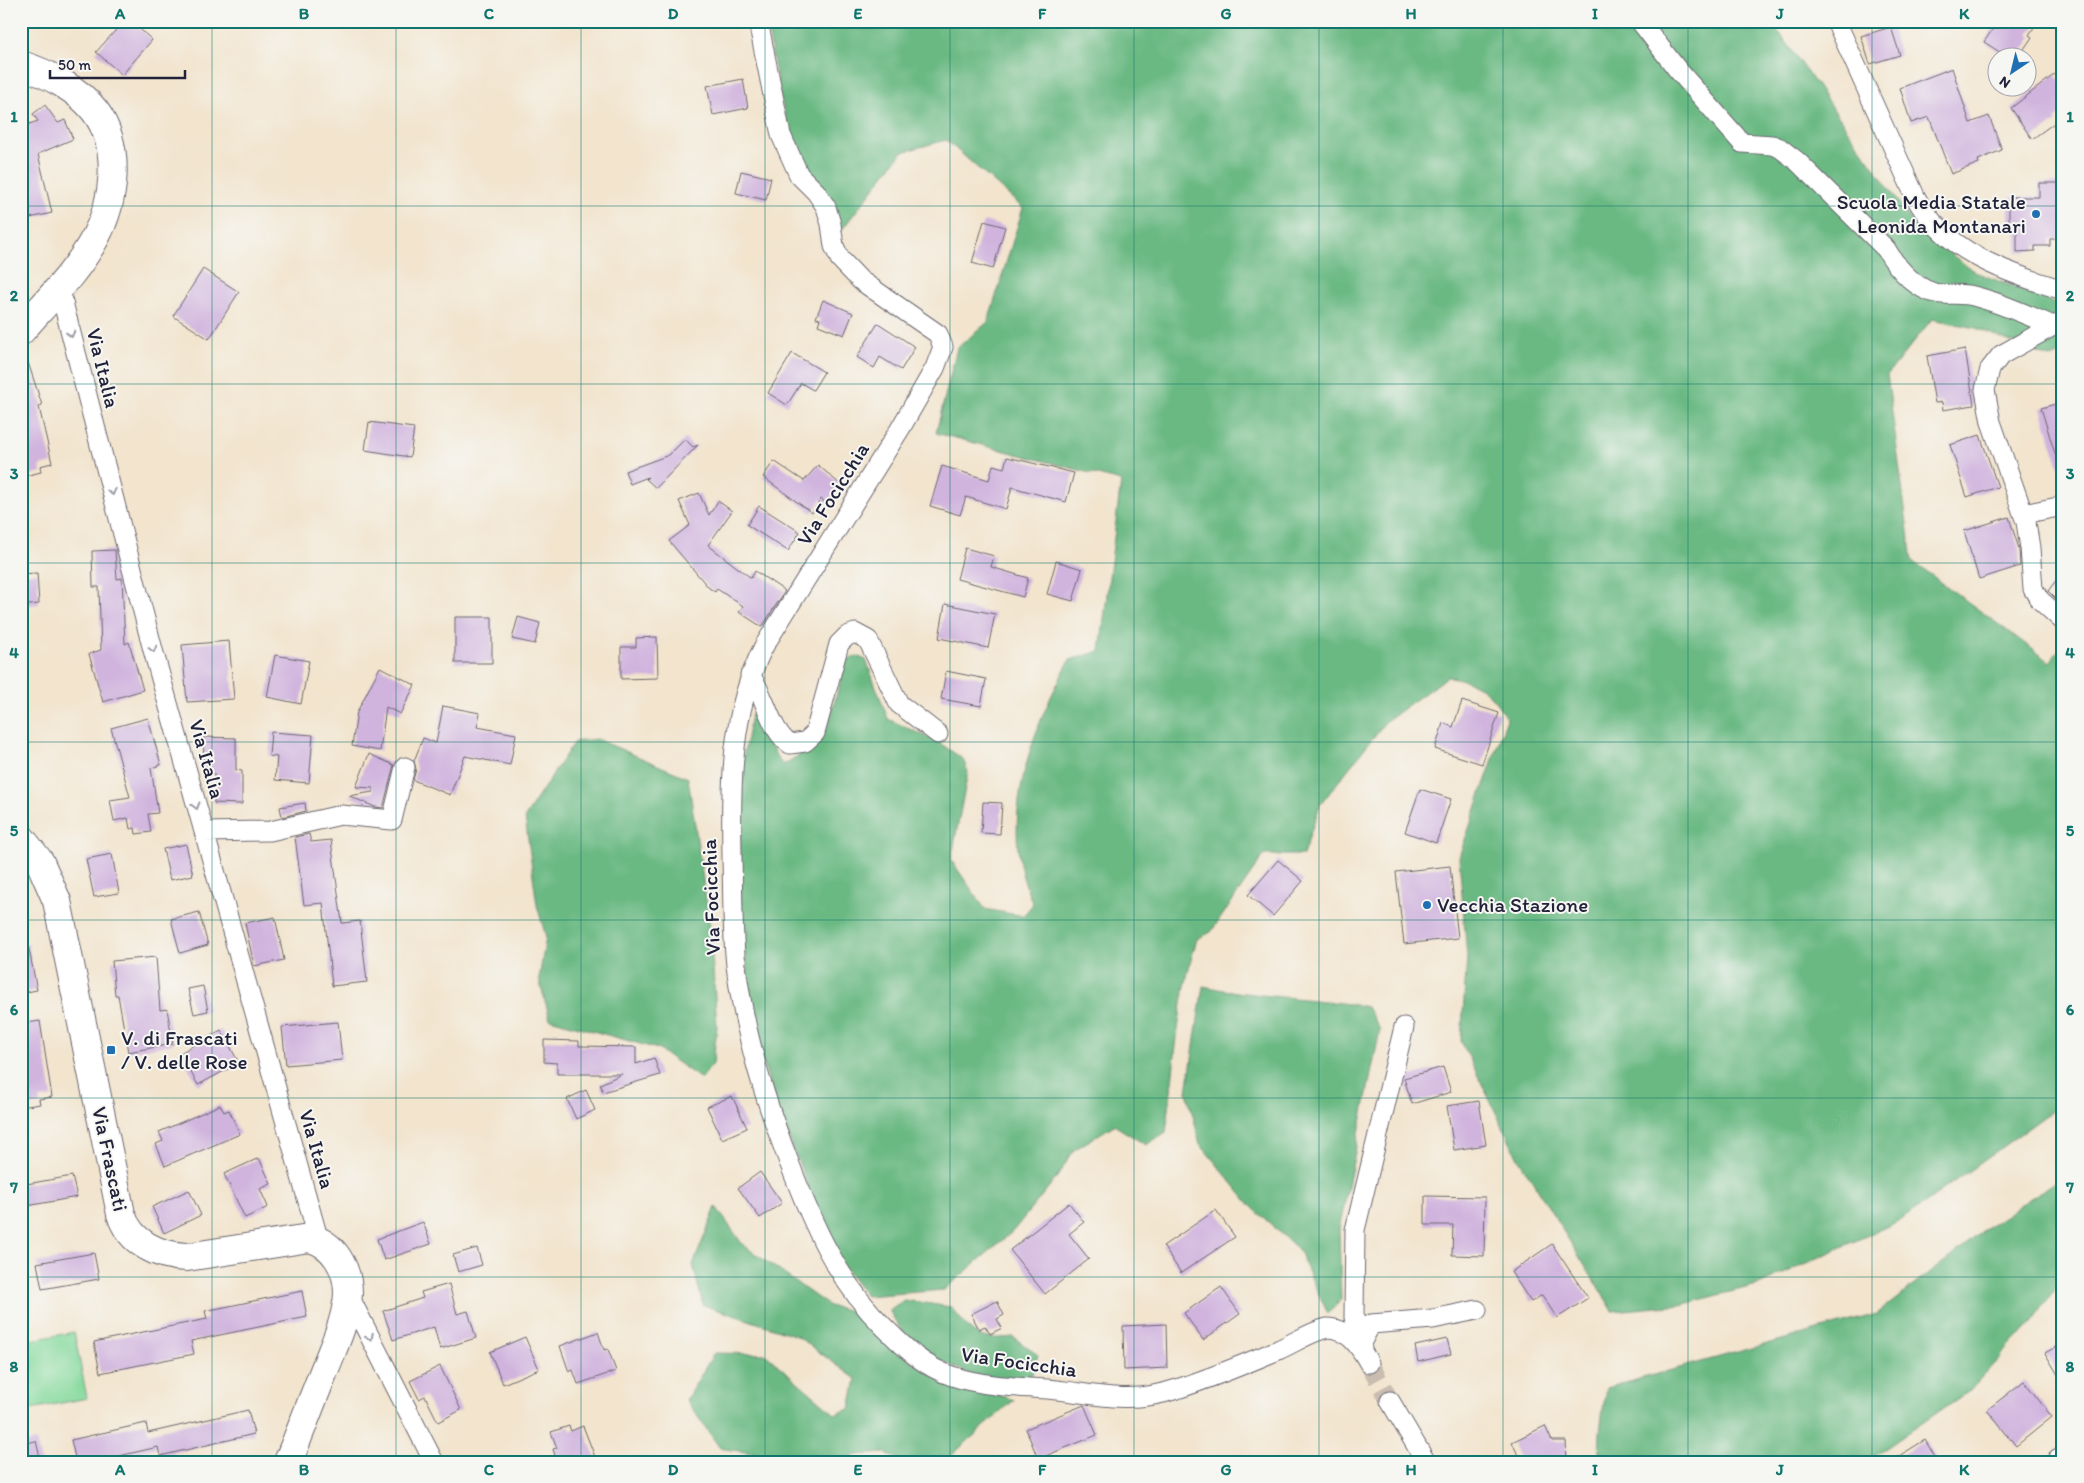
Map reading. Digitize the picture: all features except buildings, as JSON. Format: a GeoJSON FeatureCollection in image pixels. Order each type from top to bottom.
{"type":"FeatureCollection","features":[{"type":"Feature","properties":{"kind":"main road"},"geometry":{"type":"LineString","coordinates":[[21,65],[57,80],[77,94],[94,110],[105,133],[112,162],[110,199],[101,225],[86,253],[21,331]]}},
{"type":"Feature","properties":{"kind":"main road","name":"Via Frascati"},"geometry":{"type":"LineString","coordinates":[[21,838],[44,869],[57,900],[121,1214],[129,1232],[151,1249],[178,1257],[194,1257],[301,1239],[319,1241]]}},
{"type":"Feature","properties":{"kind":"main road"},"geometry":{"type":"LineString","coordinates":[[288,1462],[339,1330],[348,1294],[346,1274],[340,1263],[334,1253],[319,1241]]}},
{"type":"Feature","properties":{"kind":"street","name":"Via Focicchia"},"geometry":{"type":"LineString","coordinates":[[758,21],[781,135],[800,175],[816,192],[826,207],[832,224],[834,246],[840,259],[860,280],[938,334],[944,347],[935,368],[900,429],[772,631],[750,675],[740,709],[736,733],[732,801],[734,935],[743,1010],[766,1102],[812,1220],[835,1265],[872,1314],[910,1353],[945,1374],[989,1384],[1054,1390],[1098,1397],[1140,1398],[1176,1390],[1327,1328],[1346,1333],[1364,1353]]}},
{"type":"Feature","properties":{"kind":"street"},"geometry":{"type":"LineString","coordinates":[[1640,21],[1677,69],[1742,143],[1772,145],[1780,148],[1797,161],[1886,249],[1910,279],[1941,294],[1956,293],[1977,297],[2058,324]]}},
{"type":"Feature","properties":{"kind":"street"},"geometry":{"type":"LineString","coordinates":[[1836,21],[1915,196],[1928,217],[1948,238],[1976,256],[2033,280],[2063,290]]}},
{"type":"Feature","properties":{"kind":"street","name":"Via Italia"},"geometry":{"type":"LineString","coordinates":[[59,287],[153,650],[319,1241]]}},
{"type":"Feature","properties":{"kind":"street"},"geometry":{"type":"LineString","coordinates":[[2058,324],[2001,355],[1994,361],[1986,379],[1985,390],[1991,422],[2023,514],[2030,540],[2033,589],[2040,600],[2063,621]]}},
{"type":"Feature","properties":{"kind":"street"},"geometry":{"type":"LineString","coordinates":[[2023,514],[2063,506]]}},
{"type":"Feature","properties":{"kind":"street"},"geometry":{"type":"LineString","coordinates":[[750,675],[760,687],[777,732],[790,744],[804,742],[815,733],[839,644],[847,636],[855,633],[868,640],[899,704],[938,734]]}},
{"type":"Feature","properties":{"kind":"street"},"geometry":{"type":"LineString","coordinates":[[204,832],[270,831],[341,816],[392,820],[405,767]]}},
{"type":"Feature","properties":{"kind":"street"},"geometry":{"type":"LineString","coordinates":[[1364,1353],[1354,1316],[1355,1230],[1404,1028]]}},
{"type":"Feature","properties":{"kind":"street"},"geometry":{"type":"LineString","coordinates":[[348,1294],[434,1462]]}},
{"type":"Feature","properties":{"kind":"street"},"geometry":{"type":"LineString","coordinates":[[1364,1353],[1371,1324],[1432,1319],[1477,1310]]}},
{"type":"Feature","properties":{"kind":"street"},"geometry":{"type":"LineString","coordinates":[[1390,1401],[1426,1462]]}},
{"type":"Feature","properties":{"kind":"green space"},"geometry":{"type":"Polygon","coordinates":[[[766,21],[1769,21],[1782,36],[1918,230],[1975,272],[2063,306],[2063,353],[2051,358],[1976,328],[1932,319],[1887,375],[1912,561],[2050,662],[2063,645],[2063,1103],[1901,1220],[1761,1284],[1680,1305],[1613,1311],[1518,1158],[1461,1041],[1467,957],[1459,857],[1507,719],[1496,702],[1483,689],[1467,681],[1447,677],[1386,721],[1320,805],[1303,855],[1264,855],[1211,932],[1197,939],[1190,962],[1181,1010],[1166,1132],[1146,1145],[1114,1125],[1074,1150],[1057,1177],[1013,1231],[944,1290],[866,1296],[835,1255],[777,1108],[756,1038],[741,923],[740,777],[751,715],[760,718],[777,758],[783,765],[809,749],[827,728],[846,662],[856,656],[866,660],[888,719],[938,742],[963,759],[968,772],[951,860],[985,909],[1023,916],[1033,904],[1022,874],[1018,843],[1018,811],[1023,779],[1042,717],[1070,660],[1100,651],[1121,481],[936,433],[957,348],[988,322],[1023,208],[946,140],[902,152],[837,236],[798,165],[779,91],[766,21]]]}},
{"type":"Feature","properties":{"kind":"green space"},"geometry":{"type":"Polygon","coordinates":[[[597,739],[688,778],[710,927],[717,1026],[713,1064],[701,1079],[658,1049],[550,1019],[539,979],[546,937],[537,905],[525,817],[574,742],[597,739]]]}},
{"type":"Feature","properties":{"kind":"green space"},"geometry":{"type":"Polygon","coordinates":[[[1203,986],[1244,993],[1367,1007],[1380,1030],[1339,1230],[1341,1300],[1328,1314],[1298,1249],[1252,1207],[1200,1144],[1187,1092],[1203,986]]]}},
{"type":"Feature","properties":{"kind":"green space"},"geometry":{"type":"Polygon","coordinates":[[[2063,1176],[2063,1285],[2058,1286],[2033,1321],[1970,1390],[1866,1462],[1599,1462],[1600,1431],[1606,1388],[1877,1314],[1991,1225],[2063,1176]]]}},
{"type":"Feature","properties":{"kind":"green space"},"geometry":{"type":"Polygon","coordinates":[[[716,1207],[743,1245],[829,1306],[858,1312],[885,1342],[930,1374],[1014,1400],[944,1462],[903,1462],[886,1453],[856,1455],[840,1462],[783,1462],[764,1455],[720,1448],[686,1400],[714,1353],[765,1354],[835,1414],[850,1409],[856,1379],[797,1336],[703,1305],[693,1265],[716,1207]]]}},
{"type":"Feature","properties":{"kind":"green space"},"geometry":{"type":"Polygon","coordinates":[[[904,1300],[951,1307],[971,1330],[983,1337],[1013,1337],[1038,1355],[1030,1380],[972,1375],[931,1356],[905,1337],[889,1310],[904,1300]]]}},
{"type":"Feature","properties":{"kind":"green space"},"geometry":{"type":"Polygon","coordinates":[[[74,1332],[87,1398],[21,1411],[21,1342],[74,1332]]]}},
{"type":"Feature","properties":{"kind":"tunnel"},"geometry":{"type":"LineString","coordinates":[[1369,1363],[1390,1401]]}},
{"type":"Feature","properties":{"kind":"place","name":"Scuola Media Statale Leonida Montanari"},"geometry":{"type":"Point","coordinates":[2036,214]}},
{"type":"Feature","properties":{"kind":"place","name":"Vecchia Stazione"},"geometry":{"type":"Point","coordinates":[1427,905]}},
{"type":"Feature","properties":{"kind":"place","name":"V. di Frascati / V. delle Rose"},"geometry":{"type":"Point","coordinates":[111,1050]}}]}
